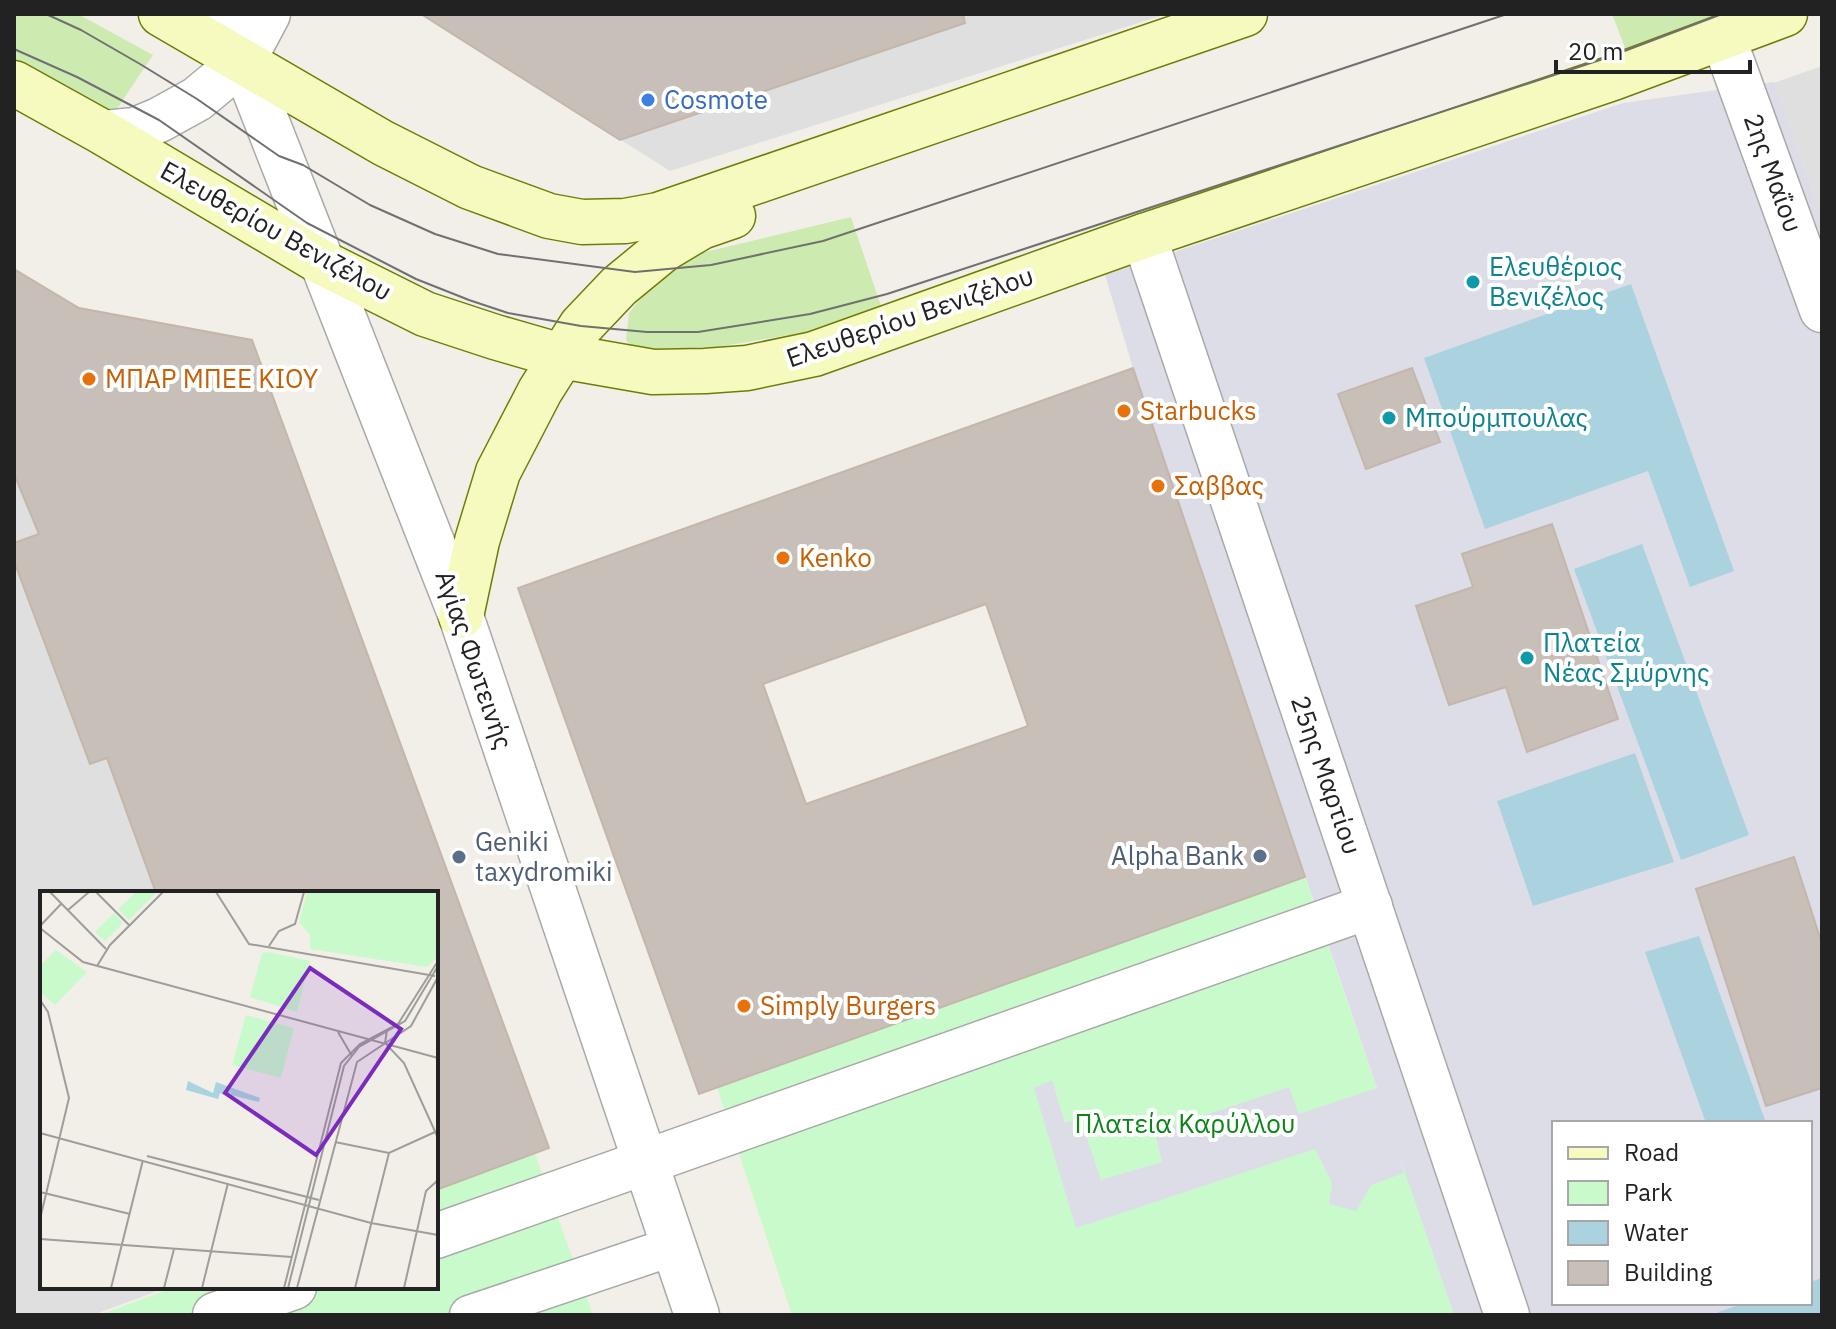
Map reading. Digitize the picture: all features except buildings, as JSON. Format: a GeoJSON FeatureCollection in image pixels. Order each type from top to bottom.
{"type":"FeatureCollection","features":[{"type":"Feature","properties":{"kind":"main road"},"geometry":{"type":"LineString","coordinates":[[161,14],[383,143],[470,187],[549,216],[582,222],[625,221],[658,215],[1239,16]]}},
{"type":"Feature","properties":{"kind":"main road","name":"Ελευθερίου Βενιζέλου"},"geometry":{"type":"LineString","coordinates":[[14,83],[321,262],[425,314],[561,356],[653,372],[705,371],[747,368],[814,354],[1144,236],[1613,78],[1785,14]]}},
{"type":"Feature","properties":{"kind":"main road"},"geometry":{"type":"LineString","coordinates":[[461,616],[477,541],[498,472],[561,356],[581,326],[619,286],[664,249],[701,227],[1162,70],[1239,16]]}},
{"type":"Feature","properties":{"kind":"street","name":"Αγίας Φωτεινής"},"geometry":{"type":"LineString","coordinates":[[229,14],[243,61],[461,616],[697,1315]]}},
{"type":"Feature","properties":{"kind":"street"},"geometry":{"type":"LineString","coordinates":[[104,133],[135,130],[197,99],[243,61],[268,14]]}},
{"type":"Feature","properties":{"kind":"street","name":"2ης Μαΐου"},"geometry":{"type":"LineString","coordinates":[[1723,37],[1822,310]]}},
{"type":"Feature","properties":{"kind":"street","name":"25ης Μαρτίου"},"geometry":{"type":"LineString","coordinates":[[1144,236],[1507,1315]]}},
{"type":"Feature","properties":{"kind":"street"},"geometry":{"type":"LineString","coordinates":[[438,1235],[1370,906]]}},
{"type":"Feature","properties":{"kind":"street"},"geometry":{"type":"LineString","coordinates":[[215,1315],[288,1289]]}},
{"type":"Feature","properties":{"kind":"lane"},"geometry":{"type":"LineString","coordinates":[[469,1315],[674,1246]]}},
{"type":"Feature","properties":{"kind":"shaded area"},"geometry":{"type":"Polygon","coordinates":[[[421,14],[1167,14],[670,171],[421,14]]]}},
{"type":"Feature","properties":{"kind":"shaded area"},"geometry":{"type":"Polygon","coordinates":[[[1822,66],[1822,216],[1774,83],[1822,66]]]}},
{"type":"Feature","properties":{"kind":"shaded area","name":"Πλατεία Νέας Σμύρνης"},"geometry":{"type":"Polygon","coordinates":[[[1774,82],[1822,216],[1822,1315],[1454,1315],[1399,1155],[1404,1173],[1371,1185],[1356,1211],[1329,1204],[1332,1183],[1315,1149],[1076,1228],[1034,1088],[1052,1080],[1065,1123],[1080,1118],[1101,1180],[1162,1162],[1155,1132],[1289,1087],[1299,1114],[1377,1088],[1133,368],[1105,275],[1623,103],[1774,82]]]}},
{"type":"Feature","properties":{"kind":"shaded area"},"geometry":{"type":"Polygon","coordinates":[[[14,269],[79,308],[252,340],[549,1148],[438,1189],[438,891],[40,891],[40,1289],[163,1289],[93,1315],[14,1315],[14,269]]]}},
{"type":"Feature","properties":{"kind":"green space"},"geometry":{"type":"Polygon","coordinates":[[[14,14],[78,14],[153,55],[112,116],[14,69],[14,14]]]}},
{"type":"Feature","properties":{"kind":"green space"},"geometry":{"type":"Polygon","coordinates":[[[1612,14],[1742,14],[1629,58],[1612,14]]]}},
{"type":"Feature","properties":{"kind":"green space"},"geometry":{"type":"Polygon","coordinates":[[[851,217],[882,309],[808,332],[717,347],[634,350],[626,340],[629,313],[654,281],[697,254],[851,217]]]}},
{"type":"Feature","properties":{"kind":"green space","name":"Πλατεία Καρύλλου"},"geometry":{"type":"Polygon","coordinates":[[[1305,877],[1454,1315],[792,1315],[717,1087],[1305,877]]]}},
{"type":"Feature","properties":{"kind":"green space"},"geometry":{"type":"Polygon","coordinates":[[[535,1154],[593,1315],[99,1315],[170,1289],[438,1289],[438,1189],[535,1154]]]}},
{"type":"Feature","properties":{"kind":"water"},"geometry":{"type":"Polygon","coordinates":[[[1631,284],[1734,571],[1690,587],[1648,471],[1485,529],[1424,358],[1631,284]]]}},
{"type":"Feature","properties":{"kind":"water"},"geometry":{"type":"Polygon","coordinates":[[[1642,544],[1749,835],[1681,860],[1574,569],[1642,544]]]}},
{"type":"Feature","properties":{"kind":"water"},"geometry":{"type":"Polygon","coordinates":[[[1635,753],[1674,862],[1533,906],[1497,801],[1635,753]]]}},
{"type":"Feature","properties":{"kind":"water"},"geometry":{"type":"Polygon","coordinates":[[[1699,936],[1765,1121],[1705,1121],[1645,952],[1699,936]]]}},
{"type":"Feature","properties":{"kind":"water"},"geometry":{"type":"Polygon","coordinates":[[[1822,1278],[1822,1315],[1719,1315],[1718,1312],[1739,1305],[1812,1305],[1812,1281],[1822,1278]]]}},
{"type":"Feature","properties":{"kind":"tram line"},"geometry":{"type":"LineString","coordinates":[[46,14],[140,64],[279,156],[303,165],[370,205],[435,234],[498,254],[635,272],[711,265],[823,241],[1507,14]]}},
{"type":"Feature","properties":{"kind":"tram line"},"geometry":{"type":"LineString","coordinates":[[14,49],[77,77],[159,120],[307,223],[416,279],[508,313],[581,326],[647,332],[698,332],[810,314],[887,294],[1606,58],[1722,14]]}},
{"type":"Feature","properties":{"kind":"place","name":"Cosmote"},"geometry":{"type":"Point","coordinates":[648,100]}},
{"type":"Feature","properties":{"kind":"place","name":"Ελευθέριος Βενιζέλος"},"geometry":{"type":"Point","coordinates":[1473,282]}},
{"type":"Feature","properties":{"kind":"place","name":"ΜΠΑΡ ΜΠΕΕ ΚΙΟΥ"},"geometry":{"type":"Point","coordinates":[89,379]}},
{"type":"Feature","properties":{"kind":"place","name":"Starbucks"},"geometry":{"type":"Point","coordinates":[1124,411]}},
{"type":"Feature","properties":{"kind":"place","name":"Μπούρμπουλας"},"geometry":{"type":"Point","coordinates":[1389,418]}},
{"type":"Feature","properties":{"kind":"place","name":"Σαββας"},"geometry":{"type":"Point","coordinates":[1158,486]}},
{"type":"Feature","properties":{"kind":"place","name":"Kenko"},"geometry":{"type":"Point","coordinates":[783,558]}},
{"type":"Feature","properties":{"kind":"place","name":"Πλατεία Νέας Σμύρνης"},"geometry":{"type":"Point","coordinates":[1527,658]}},
{"type":"Feature","properties":{"kind":"place","name":"Alpha Bank"},"geometry":{"type":"Point","coordinates":[1260,856]}},
{"type":"Feature","properties":{"kind":"place","name":"Geniki taxydromiki"},"geometry":{"type":"Point","coordinates":[459,857]}},
{"type":"Feature","properties":{"kind":"place","name":"Simply Burgers"},"geometry":{"type":"Point","coordinates":[744,1006]}}]}
